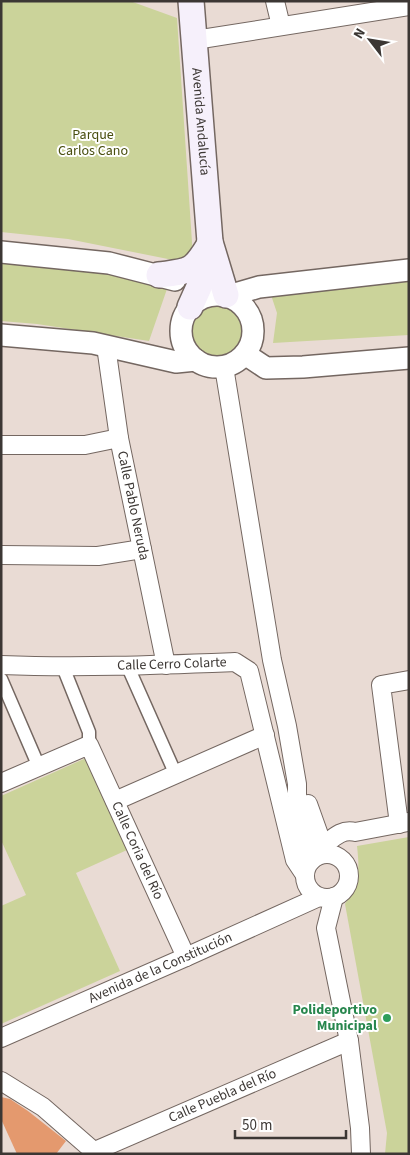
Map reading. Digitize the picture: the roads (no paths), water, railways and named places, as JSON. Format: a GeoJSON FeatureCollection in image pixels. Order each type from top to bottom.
{"type":"FeatureCollection","features":[{"type":"Feature","properties":{"kind":"main road","name":"Avenida Andalucía"},"geometry":{"type":"LineString","coordinates":[[191,1],[213,296]]}},
{"type":"Feature","properties":{"kind":"main road"},"geometry":{"type":"LineString","coordinates":[[159,274],[187,271],[199,262],[210,242]]}},
{"type":"Feature","properties":{"kind":"street"},"geometry":{"type":"LineString","coordinates":[[275,1],[281,26]]}},
{"type":"Feature","properties":{"kind":"street"},"geometry":{"type":"LineString","coordinates":[[195,40],[281,26],[379,6],[409,6]]}},
{"type":"Feature","properties":{"kind":"street"},"geometry":{"type":"LineString","coordinates":[[1,252],[109,264],[159,274],[213,296],[237,300],[246,308],[252,319],[254,331],[252,344],[236,362],[224,367],[214,367],[204,365],[187,352],[182,341],[181,329],[184,317],[213,296],[259,287],[409,270]]}},
{"type":"Feature","properties":{"kind":"street"},"geometry":{"type":"LineString","coordinates":[[1,335],[93,343],[176,362],[196,360]]}},
{"type":"Feature","properties":{"kind":"street","name":"Calle Pablo Neruda"},"geometry":{"type":"LineString","coordinates":[[106,346],[119,438],[166,665]]}},
{"type":"Feature","properties":{"kind":"street"},"geometry":{"type":"LineString","coordinates":[[245,354],[266,368],[303,367],[409,358]]}},
{"type":"Feature","properties":{"kind":"street"},"geometry":{"type":"LineString","coordinates":[[224,367],[272,660],[287,726],[297,784],[304,793],[320,858]]}},
{"type":"Feature","properties":{"kind":"street"},"geometry":{"type":"LineString","coordinates":[[1,445],[85,445],[119,438]]}},
{"type":"Feature","properties":{"kind":"street"},"geometry":{"type":"LineString","coordinates":[[1,555],[98,556],[142,549]]}},
{"type":"Feature","properties":{"kind":"street","name":"Calle Cerro Colarte"},"geometry":{"type":"LineString","coordinates":[[1,664],[63,667],[128,667],[235,662],[249,671],[295,860],[320,858]]}},
{"type":"Feature","properties":{"kind":"street"},"geometry":{"type":"LineString","coordinates":[[1,783],[89,745],[89,732],[63,667]]}},
{"type":"Feature","properties":{"kind":"street"},"geometry":{"type":"LineString","coordinates":[[128,667],[176,775]]}},
{"type":"Feature","properties":{"kind":"street"},"geometry":{"type":"LineString","coordinates":[[1,679],[39,767]]}},
{"type":"Feature","properties":{"kind":"street"},"geometry":{"type":"LineString","coordinates":[[320,858],[346,864],[349,879],[341,894],[326,897],[309,890],[306,883],[320,858],[355,832],[404,823],[381,685],[409,680]]}},
{"type":"Feature","properties":{"kind":"street"},"geometry":{"type":"LineString","coordinates":[[115,801],[265,735]]}},
{"type":"Feature","properties":{"kind":"street","name":"Calle Coria del Río"},"geometry":{"type":"LineString","coordinates":[[89,745],[186,957]]}},
{"type":"Feature","properties":{"kind":"street"},"geometry":{"type":"LineString","coordinates":[[326,897],[326,928],[349,1041],[360,1128],[361,1154]]}},
{"type":"Feature","properties":{"kind":"street","name":"Avenida de la Constitución"},"geometry":{"type":"LineString","coordinates":[[1,1038],[326,897]]}},
{"type":"Feature","properties":{"kind":"street","name":"Calle Puebla del Río"},"geometry":{"type":"LineString","coordinates":[[96,1152],[349,1041]]}},
{"type":"Feature","properties":{"kind":"street"},"geometry":{"type":"LineString","coordinates":[[1,1081],[43,1107],[96,1152]]}},
{"type":"Feature","properties":{"kind":"place","name":"Polideportivo Municipal"},"geometry":{"type":"Point","coordinates":[387,1018]}},
{"type":"Feature","properties":{"kind":"park label","name":"Parque Carlos Cano"},"geometry":{"type":"Point","coordinates":[93,144]}}]}
